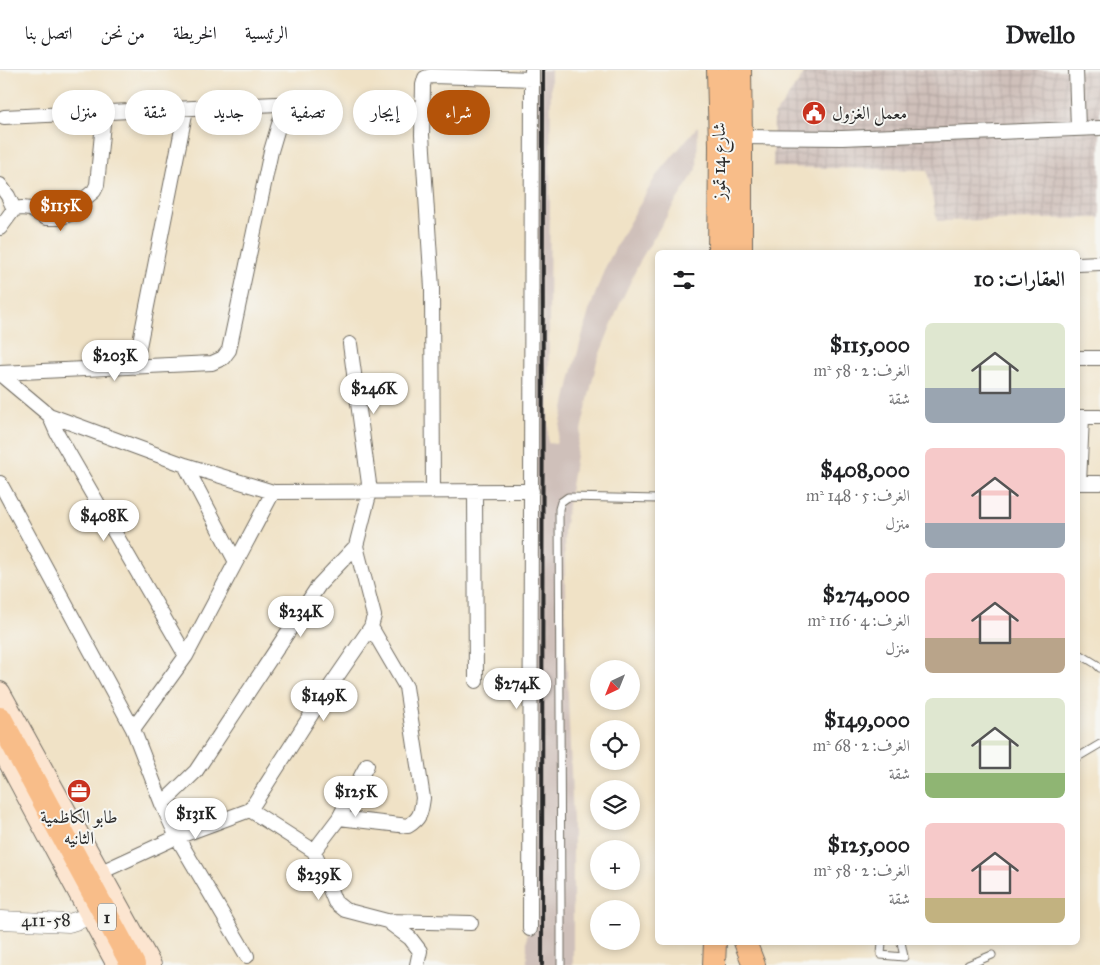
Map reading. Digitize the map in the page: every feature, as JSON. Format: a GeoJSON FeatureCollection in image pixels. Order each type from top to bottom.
{"type":"FeatureCollection","features":[{"type":"Feature","properties":{"kind":"highway","name":"1"},"geometry":{"type":"LineString","coordinates":[[0,720],[90,871],[134,965]]}},
{"type":"Feature","properties":{"kind":"main road","name":"شارع 14 تموز"},"geometry":{"type":"LineString","coordinates":[[718,70],[719,250]]}},
{"type":"Feature","properties":{"kind":"main road","name":"شارع 14 تموز"},"geometry":{"type":"LineString","coordinates":[[740,70],[742,137],[741,250]]}},
{"type":"Feature","properties":{"kind":"main road"},"geometry":{"type":"LineString","coordinates":[[0,692],[90,871],[151,965]]}},
{"type":"Feature","properties":{"kind":"main road"},"geometry":{"type":"LineString","coordinates":[[0,746],[117,965]]}},
{"type":"Feature","properties":{"kind":"main road"},"geometry":{"type":"LineString","coordinates":[[698,965],[699,945]]}},
{"type":"Feature","properties":{"kind":"main road"},"geometry":{"type":"LineString","coordinates":[[714,945],[714,965]]}},
{"type":"Feature","properties":{"kind":"main road"},"geometry":{"type":"LineString","coordinates":[[745,945],[754,965]]}},
{"type":"Feature","properties":{"kind":"street"},"geometry":{"type":"LineString","coordinates":[[1076,70],[1078,128]]}},
{"type":"Feature","properties":{"kind":"street"},"geometry":{"type":"LineString","coordinates":[[432,491],[432,288],[422,135],[423,85],[425,78],[431,76],[532,74],[530,929]]}},
{"type":"Feature","properties":{"kind":"street"},"geometry":{"type":"LineString","coordinates":[[0,374],[212,363],[223,358],[229,350],[271,151],[283,108],[277,104],[115,112]]}},
{"type":"Feature","properties":{"kind":"street"},"geometry":{"type":"LineString","coordinates":[[135,367],[186,109]]}},
{"type":"Feature","properties":{"kind":"street"},"geometry":{"type":"LineString","coordinates":[[4,118],[52,116]]}},
{"type":"Feature","properties":{"kind":"street"},"geometry":{"type":"LineString","coordinates":[[742,137],[842,138],[1100,128]]}},
{"type":"Feature","properties":{"kind":"street"},"geometry":{"type":"LineString","coordinates":[[0,228],[14,209],[30,209],[46,218],[59,218],[70,214],[97,186],[102,135]]}},
{"type":"Feature","properties":{"kind":"street"},"geometry":{"type":"LineString","coordinates":[[0,185],[14,209]]}},
{"type":"Feature","properties":{"kind":"street"},"geometry":{"type":"LineString","coordinates":[[1080,264],[1100,264]]}},
{"type":"Feature","properties":{"kind":"street"},"geometry":{"type":"LineString","coordinates":[[90,871],[177,836],[250,810],[316,707],[371,627],[374,616],[356,546],[370,491],[350,344]]}},
{"type":"Feature","properties":{"kind":"street"},"geometry":{"type":"LineString","coordinates":[[1080,358],[1100,358]]}},
{"type":"Feature","properties":{"kind":"street"},"geometry":{"type":"LineString","coordinates":[[0,374],[50,414],[185,464],[273,492],[532,491]]}},
{"type":"Feature","properties":{"kind":"street"},"geometry":{"type":"LineString","coordinates":[[50,414],[57,433],[186,656]]}},
{"type":"Feature","properties":{"kind":"street"},"geometry":{"type":"LineString","coordinates":[[1080,418],[1100,417]]}},
{"type":"Feature","properties":{"kind":"street"},"geometry":{"type":"LineString","coordinates":[[185,464],[236,562]]}},
{"type":"Feature","properties":{"kind":"street"},"geometry":{"type":"LineString","coordinates":[[0,483],[133,729],[162,804],[177,836],[247,956]]}},
{"type":"Feature","properties":{"kind":"street"},"geometry":{"type":"LineString","coordinates":[[1080,483],[1100,483]]}},
{"type":"Feature","properties":{"kind":"street"},"geometry":{"type":"LineString","coordinates":[[475,491],[476,681]]}},
{"type":"Feature","properties":{"kind":"street"},"geometry":{"type":"LineString","coordinates":[[133,729],[186,656],[273,492]]}},
{"type":"Feature","properties":{"kind":"street"},"geometry":{"type":"LineString","coordinates":[[162,804],[196,771],[319,585],[356,546]]}},
{"type":"Feature","properties":{"kind":"street"},"geometry":{"type":"LineString","coordinates":[[340,818],[408,826],[417,821],[422,810],[423,798],[406,687],[371,627]]}},
{"type":"Feature","properties":{"kind":"street"},"geometry":{"type":"LineString","coordinates":[[314,851],[340,818],[367,765]]}},
{"type":"Feature","properties":{"kind":"street"},"geometry":{"type":"LineString","coordinates":[[250,810],[314,851],[335,902],[345,910],[387,921],[471,923]]}},
{"type":"Feature","properties":{"kind":"street","name":"411-58"},"geometry":{"type":"LineString","coordinates":[[0,920],[69,923],[91,916]]}},
{"type":"Feature","properties":{"kind":"street"},"geometry":{"type":"LineString","coordinates":[[387,921],[410,938],[420,951],[418,965]]}},
{"type":"Feature","properties":{"kind":"lane"},"geometry":{"type":"LineString","coordinates":[[561,965],[559,509],[561,502],[568,497],[655,499]]}},
{"type":"Feature","properties":{"kind":"lane"},"geometry":{"type":"LineString","coordinates":[[1080,654],[1100,668]]}},
{"type":"Feature","properties":{"kind":"lane"},"geometry":{"type":"LineString","coordinates":[[1080,756],[1100,744]]}},
{"type":"Feature","properties":{"kind":"lane"},"geometry":{"type":"LineString","coordinates":[[882,945],[881,955],[904,956],[902,945]]}},
{"type":"Feature","properties":{"kind":"lane"},"geometry":{"type":"LineString","coordinates":[[968,965],[992,955]]}},
{"type":"Feature","properties":{"kind":"shaded area"},"geometry":{"type":"Polygon","coordinates":[[[529,70],[551,70],[548,443],[556,444],[571,377],[589,311],[605,268],[656,176],[698,126],[697,169],[641,259],[619,306],[597,361],[578,443],[564,530],[566,649],[573,821],[573,965],[527,965],[529,70]]]}},
{"type":"Feature","properties":{"kind":"shaded area"},"geometry":{"type":"Polygon","coordinates":[[[807,70],[1100,70],[1100,218],[937,221],[927,170],[773,167],[774,116],[807,70]]]}},
{"type":"Feature","properties":{"kind":"railway"},"geometry":{"type":"LineString","coordinates":[[542,965],[543,70]]}},
{"type":"Feature","properties":{"kind":"place","name":"معمل الغزول"},"geometry":{"type":"Point","coordinates":[814,113]}},
{"type":"Feature","properties":{"kind":"place","name":"طابو الكاظمية الثانيه"},"geometry":{"type":"Point","coordinates":[79,791]}}]}
